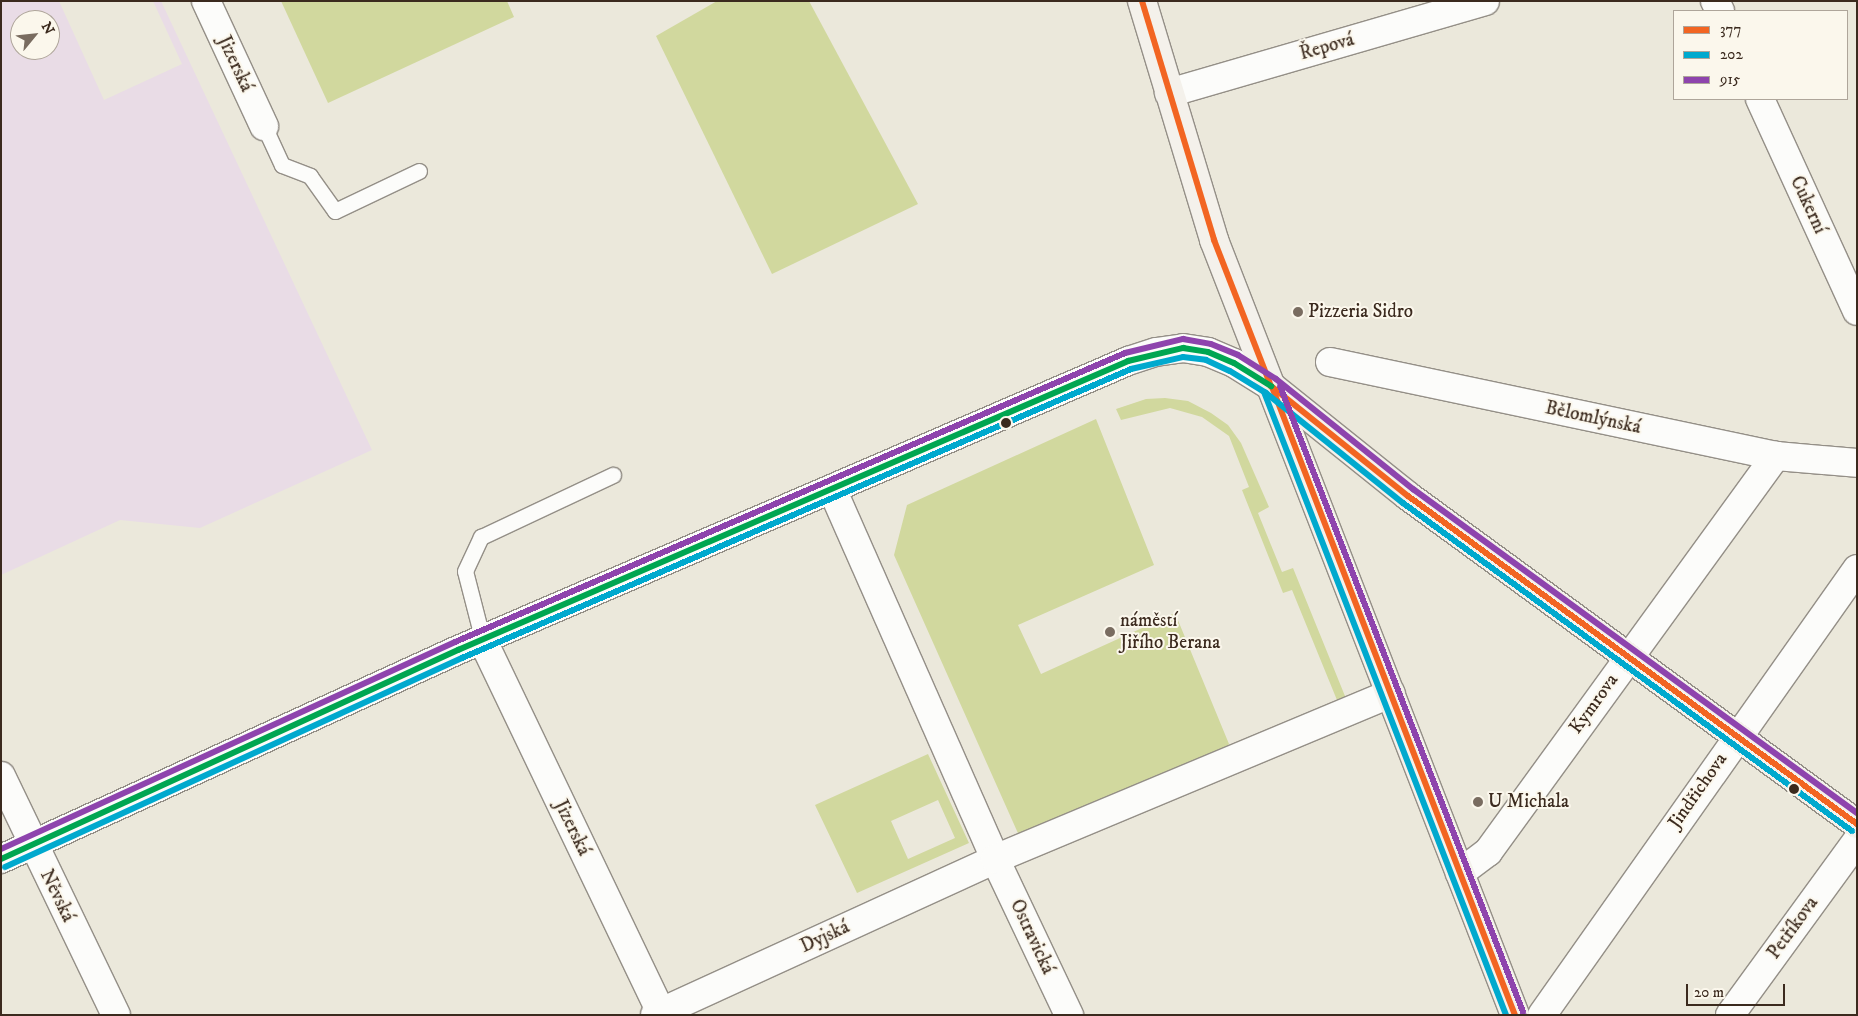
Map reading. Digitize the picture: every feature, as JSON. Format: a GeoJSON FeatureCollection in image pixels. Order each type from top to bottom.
{"type":"FeatureCollection","features":[{"type":"Feature","properties":{"kind":"street","name":"Jizerská"},"geometry":{"type":"LineString","coordinates":[[206,1],[264,126]]}},
{"type":"Feature","properties":{"kind":"street"},"geometry":{"type":"LineString","coordinates":[[1142,1],[1214,240],[1515,1015]]}},
{"type":"Feature","properties":{"kind":"street","name":"Řepová"},"geometry":{"type":"LineString","coordinates":[[1170,93],[1485,1]]}},
{"type":"Feature","properties":{"kind":"street","name":"Cukerní"},"geometry":{"type":"LineString","coordinates":[[1760,100],[1857,311]]}},
{"type":"Feature","properties":{"kind":"street"},"geometry":{"type":"LineString","coordinates":[[1,859],[483,641],[832,489],[1156,352],[1183,348],[1208,352],[1234,363],[1271,386],[1408,496],[1857,824]]}},
{"type":"Feature","properties":{"kind":"street","name":"Bělomlýnská"},"geometry":{"type":"LineString","coordinates":[[1330,362],[1776,456],[1857,463]]}},
{"type":"Feature","properties":{"kind":"street","name":"Kymrova"},"geometry":{"type":"LineString","coordinates":[[1460,873],[1488,852],[1628,656],[1776,456]]}},
{"type":"Feature","properties":{"kind":"street"},"geometry":{"type":"LineString","coordinates":[[832,489],[995,859],[1391,693]]}},
{"type":"Feature","properties":{"kind":"street","name":"Jindřichova"},"geometry":{"type":"LineString","coordinates":[[1542,1015],[1737,736],[1857,569]]}},
{"type":"Feature","properties":{"kind":"street","name":"Jizerská"},"geometry":{"type":"LineString","coordinates":[[483,641],[659,1014]]}},
{"type":"Feature","properties":{"kind":"street","name":"Něvská"},"geometry":{"type":"LineString","coordinates":[[1,776],[32,845],[116,1015]]}},
{"type":"Feature","properties":{"kind":"street","name":"Petříkova"},"geometry":{"type":"LineString","coordinates":[[1730,1015],[1857,842]]}},
{"type":"Feature","properties":{"kind":"street","name":"Dyjská"},"geometry":{"type":"LineString","coordinates":[[659,1014],[995,859]]}},
{"type":"Feature","properties":{"kind":"street","name":"Ostravická"},"geometry":{"type":"LineString","coordinates":[[995,859],[1069,1015]]}},
{"type":"Feature","properties":{"kind":"lane"},"geometry":{"type":"LineString","coordinates":[[264,126],[282,165],[310,176],[335,211],[419,171]]}},
{"type":"Feature","properties":{"kind":"lane"},"geometry":{"type":"LineString","coordinates":[[483,641],[465,571],[481,538],[613,474]]}},
{"type":"Feature","properties":{"kind":"shaded area"},"geometry":{"type":"Polygon","coordinates":[[[1,1],[59,1],[104,100],[182,64],[153,1],[161,1],[372,450],[200,528],[120,520],[1,575],[1,1]]]}},
{"type":"Feature","properties":{"kind":"green space"},"geometry":{"type":"Polygon","coordinates":[[[281,1],[507,1],[514,17],[328,103],[281,1]]]}},
{"type":"Feature","properties":{"kind":"green space"},"geometry":{"type":"Polygon","coordinates":[[[717,1],[809,1],[918,204],[772,274],[656,36],[717,1]]]}},
{"type":"Feature","properties":{"kind":"green space"},"geometry":{"type":"Polygon","coordinates":[[[1165,398],[1188,401],[1211,413],[1228,425],[1241,443],[1269,507],[1258,513],[1282,572],[1293,568],[1347,701],[1339,705],[1292,590],[1283,593],[1242,490],[1249,487],[1229,436],[1202,417],[1170,408],[1121,420],[1116,409],[1146,399],[1165,398]]]}},
{"type":"Feature","properties":{"kind":"green space"},"geometry":{"type":"Polygon","coordinates":[[[1096,419],[1154,565],[1018,625],[1041,674],[1175,613],[1229,744],[1222,755],[1021,840],[894,555],[907,505],[1096,419]]]}},
{"type":"Feature","properties":{"kind":"green space"},"geometry":{"type":"Polygon","coordinates":[[[928,754],[969,843],[857,893],[815,805],[928,754]],[[938,800],[891,821],[908,859],[955,838],[938,800]]]}},
{"type":"Feature","properties":{"kind":"transit line","name":"377"},"geometry":{"type":"LineString","coordinates":[[1142,1],[1214,240],[1271,386],[1408,496],[1857,824]]}},
{"type":"Feature","properties":{"kind":"transit line","name":"915"},"geometry":{"type":"LineString","coordinates":[[1,849],[455,642],[1125,353],[1183,339],[1211,344],[1238,355],[1276,379],[1413,489],[1857,813]]}},
{"type":"Feature","properties":{"kind":"transit line"},"geometry":{"type":"LineString","coordinates":[[1,859],[458,650],[1128,361],[1183,348],[1208,352],[1234,363],[1271,386]]}},
{"type":"Feature","properties":{"kind":"transit line","name":"202"},"geometry":{"type":"LineString","coordinates":[[5,867],[462,658],[1131,369],[1183,357],[1206,360],[1230,371],[1266,393],[1403,503],[1852,831]]}},
{"type":"Feature","properties":{"kind":"transit line","name":"915"},"geometry":{"type":"LineString","coordinates":[[1280,386],[1523,1012]]}},
{"type":"Feature","properties":{"kind":"transit line","name":"377"},"geometry":{"type":"LineString","coordinates":[[1272,387],[1515,1015]]}},
{"type":"Feature","properties":{"kind":"transit line","name":"202"},"geometry":{"type":"LineString","coordinates":[[1264,392],[1506,1015]]}},
{"type":"Feature","properties":{"kind":"place","name":"Pizzeria Sidro"},"geometry":{"type":"Point","coordinates":[1298,312]}},
{"type":"Feature","properties":{"kind":"place","name":"náměstí Jiřího Berana"},"geometry":{"type":"Point","coordinates":[1110,632]}},
{"type":"Feature","properties":{"kind":"place","name":"U Michala"},"geometry":{"type":"Point","coordinates":[1478,802]}}]}
